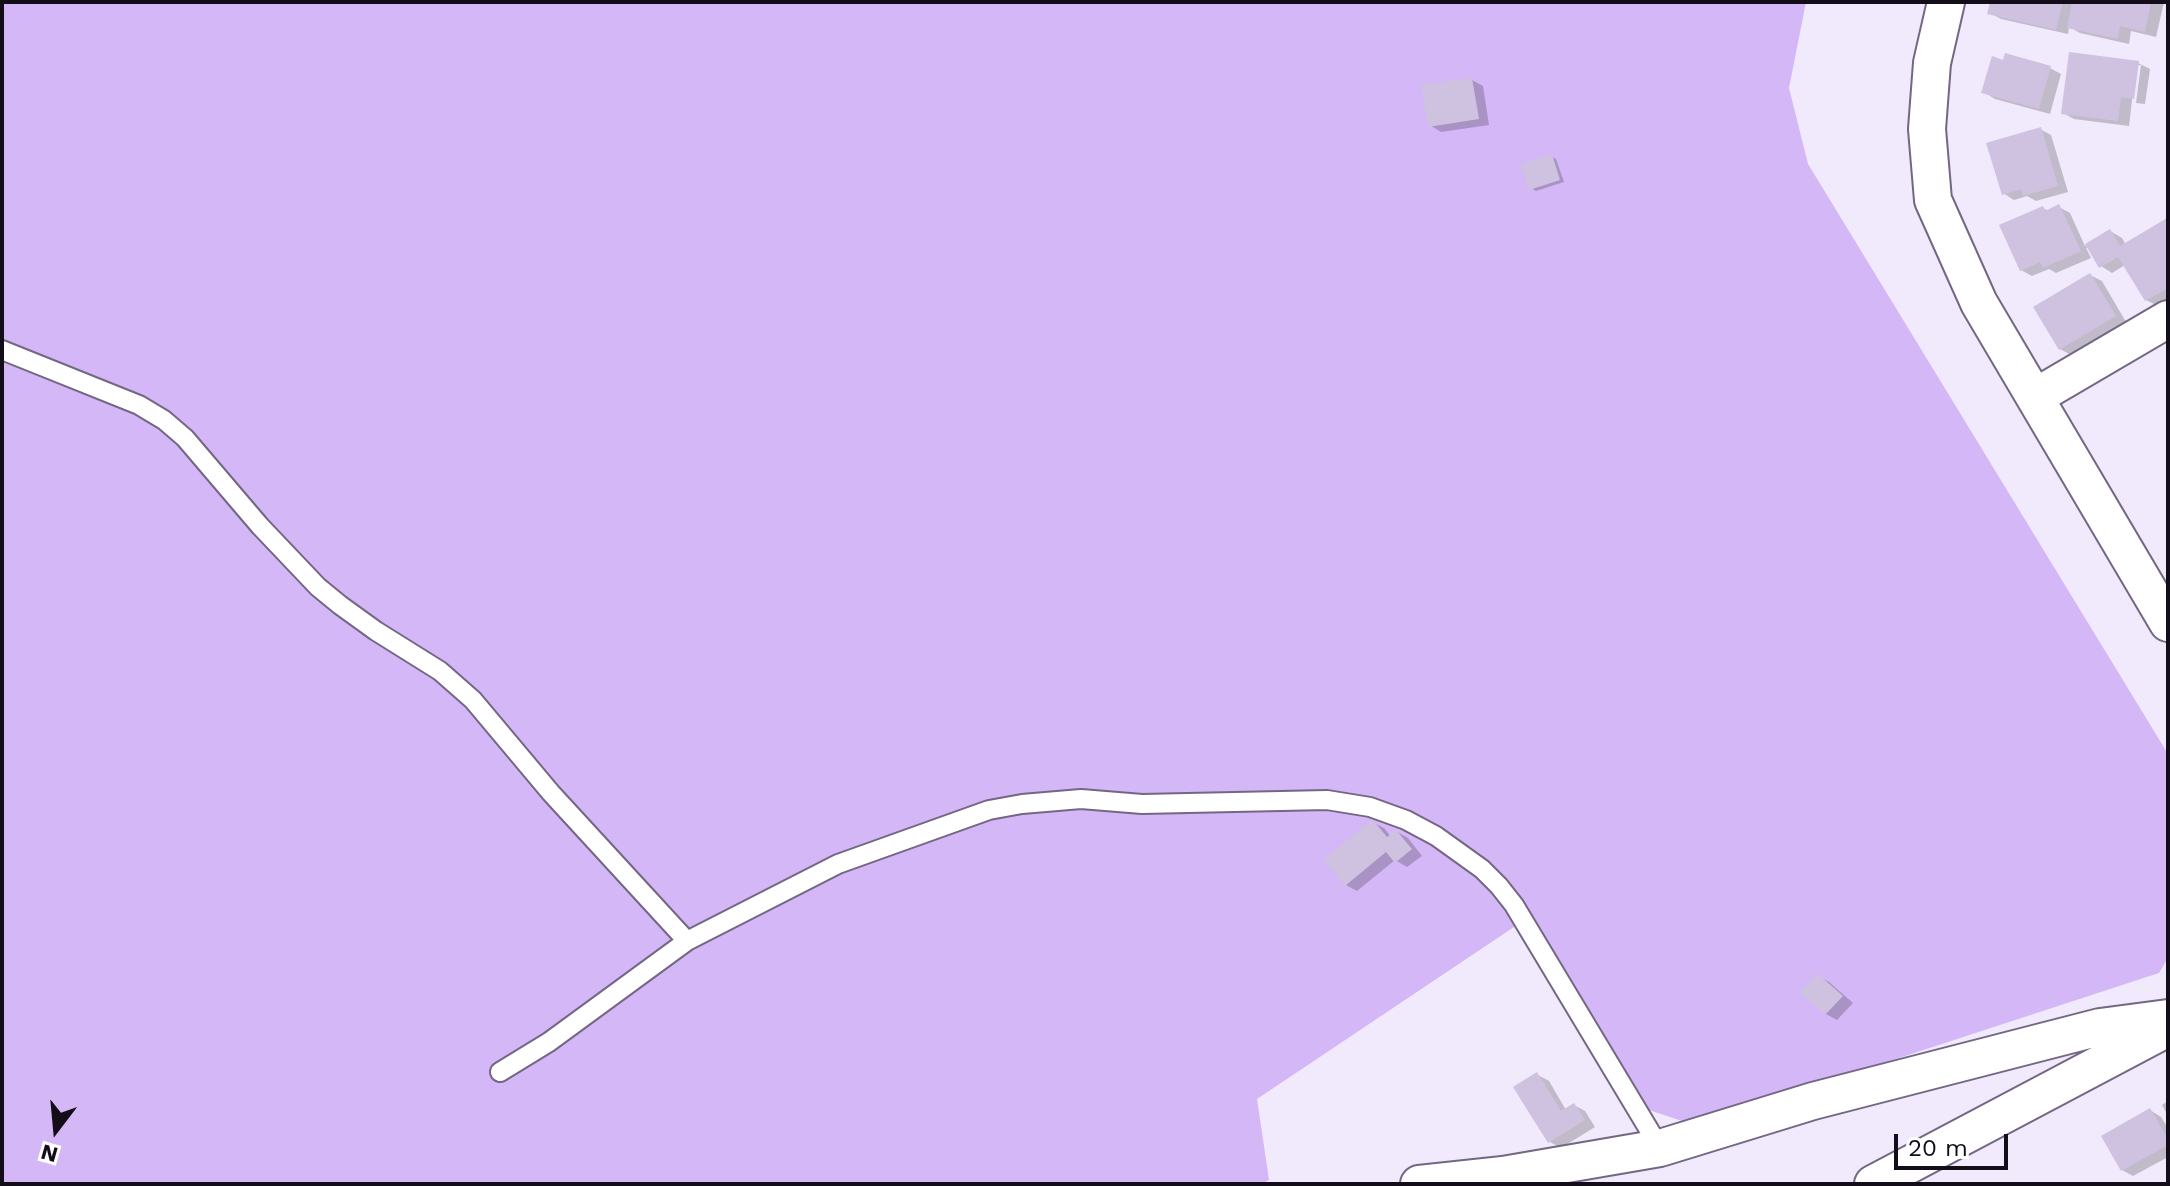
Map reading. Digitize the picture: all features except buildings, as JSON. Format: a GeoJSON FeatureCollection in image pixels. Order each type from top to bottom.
{"type":"FeatureCollection","features":[{"type":"Feature","properties":{"kind":"street"},"geometry":{"type":"LineString","coordinates":[[1946,2],[1932,63],[1927,129],[1933,200],[1979,303],[2168,623]]}},
{"type":"Feature","properties":{"kind":"street"},"geometry":{"type":"LineString","coordinates":[[2035,397],[2168,319]]}},
{"type":"Feature","properties":{"kind":"street"},"geometry":{"type":"LineString","coordinates":[[1419,1184],[1503,1175],[1660,1148],[1813,1101],[2100,1027],[2168,1018]]}},
{"type":"Feature","properties":{"kind":"street"},"geometry":{"type":"LineString","coordinates":[[1873,1184],[2168,1028]]}},
{"type":"Feature","properties":{"kind":"lane"},"geometry":{"type":"LineString","coordinates":[[2,350],[139,405],[185,438],[260,526],[318,587],[376,631],[440,671],[473,700],[551,793],[687,941]]}},
{"type":"Feature","properties":{"kind":"lane"},"geometry":{"type":"LineString","coordinates":[[500,1072],[549,1042],[687,941],[838,864],[950,823],[1000,808],[1081,799],[1142,804],[1327,800],[1370,807],[1406,820],[1436,836],[1482,869],[1499,886],[1660,1148]]}},
{"type":"Feature","properties":{"kind":"shaded area"},"geometry":{"type":"Polygon","coordinates":[[[2,2],[1806,2],[1789,88],[1808,164],[2168,754],[2168,958],[2159,973],[1694,1125],[1649,1110],[1523,921],[1257,1099],[1269,1180],[1262,1184],[2,1184],[2,2]]]}}]}
